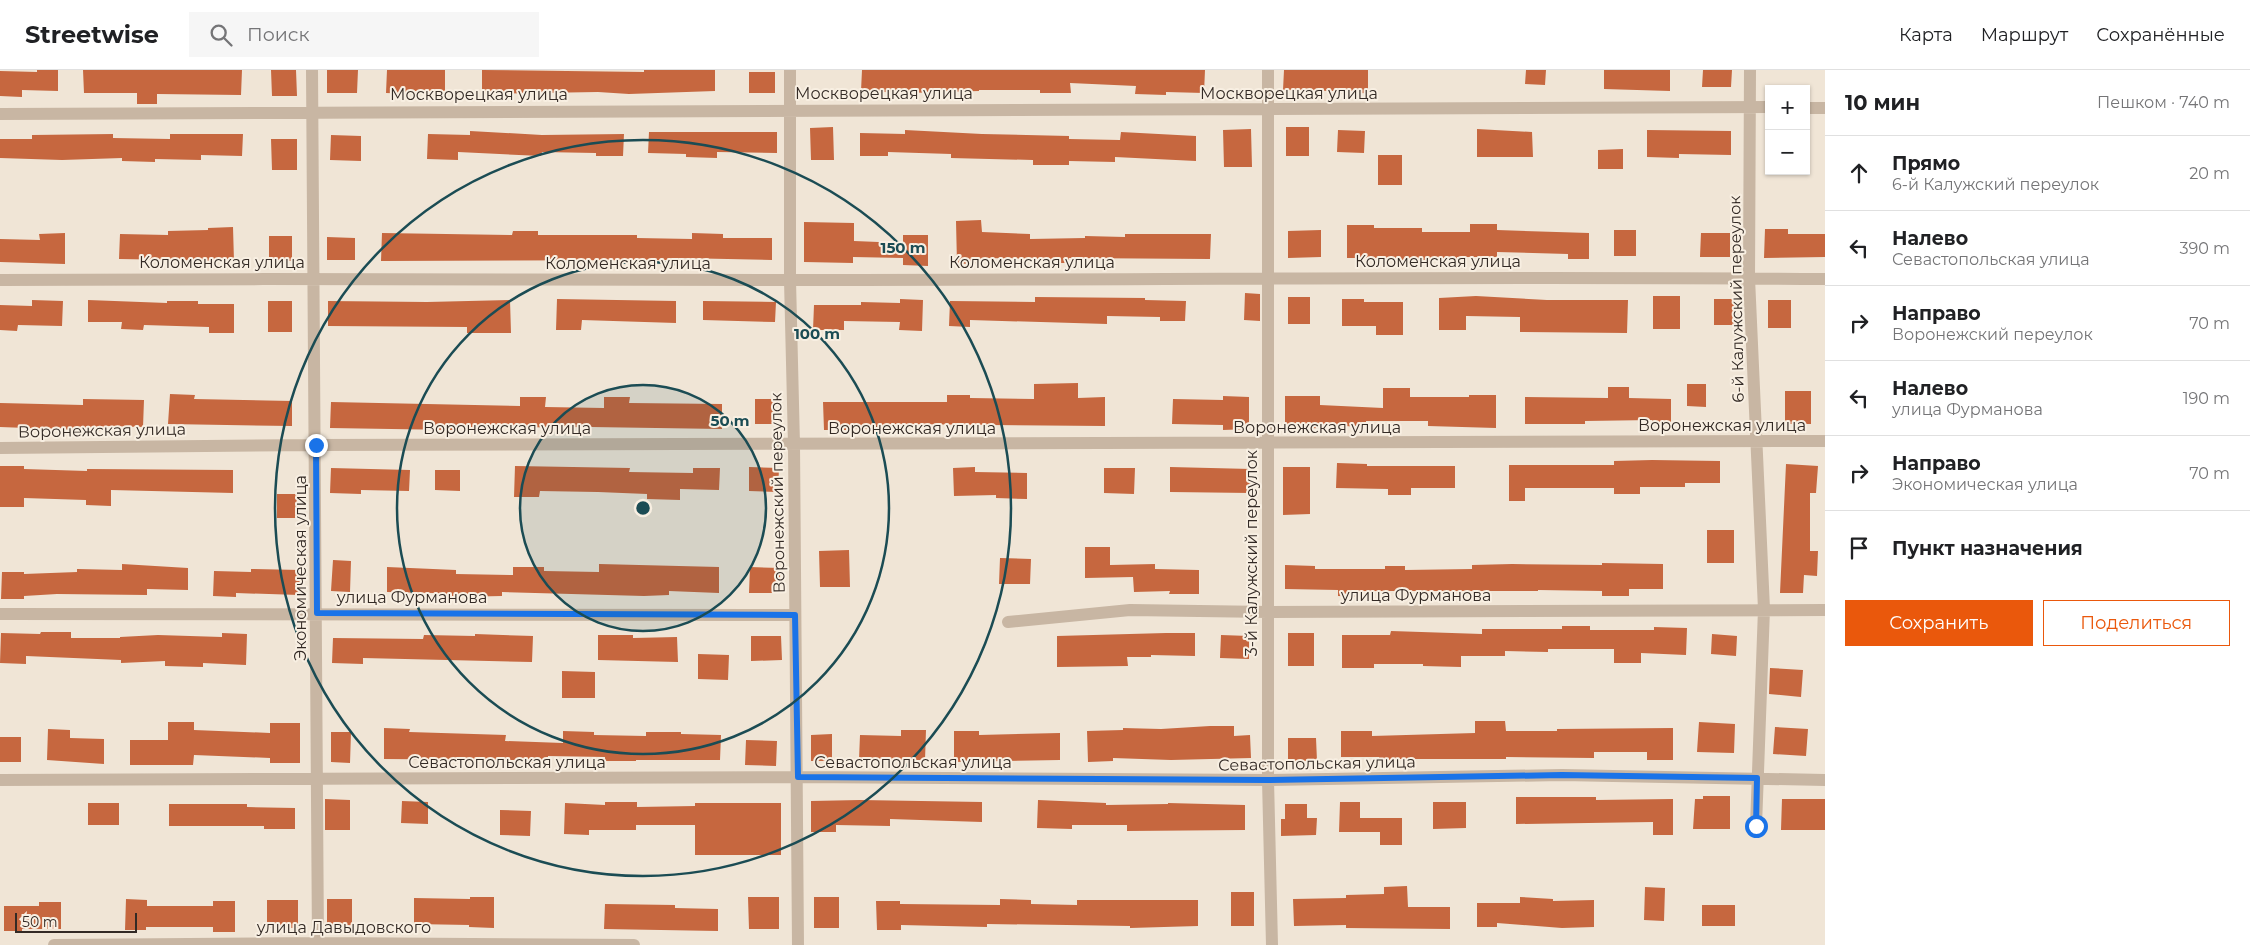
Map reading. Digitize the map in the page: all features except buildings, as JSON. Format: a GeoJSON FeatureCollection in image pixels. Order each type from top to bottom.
{"type":"FeatureCollection","features":[{"type":"Feature","properties":{"kind":"street","name":"Экономическая улица"},"geometry":{"type":"LineString","coordinates":[[312,70],[315,278],[318,944]]}},
{"type":"Feature","properties":{"kind":"street","name":"Воронежский переулок"},"geometry":{"type":"LineString","coordinates":[[790,70],[790,280],[798,777],[798,945]]}},
{"type":"Feature","properties":{"kind":"street","name":"3-й Калужский переулок"},"geometry":{"type":"LineString","coordinates":[[1268,70],[1266,443],[1268,780],[1272,945]]}},
{"type":"Feature","properties":{"kind":"street","name":"6-й Калужский переулок"},"geometry":{"type":"LineString","coordinates":[[1750,70],[1749,278],[1764,610],[1756,826]]}},
{"type":"Feature","properties":{"kind":"street","name":"Москворецкая улица"},"geometry":{"type":"LineString","coordinates":[[0,114],[312,111],[1765,107]]}},
{"type":"Feature","properties":{"kind":"street"},"geometry":{"type":"LineString","coordinates":[[1810,108],[1825,108]]}},
{"type":"Feature","properties":{"kind":"street","name":"Коломенская улица"},"geometry":{"type":"LineString","coordinates":[[0,280],[315,278],[790,280],[1268,278],[1825,279]]}},
{"type":"Feature","properties":{"kind":"street","name":"Воронежская улица"},"geometry":{"type":"LineString","coordinates":[[0,448],[316,445],[1825,442]]}},
{"type":"Feature","properties":{"kind":"street","name":"улица Фурманова"},"geometry":{"type":"LineString","coordinates":[[1008,622],[1130,610],[1268,612],[1825,610]]}},
{"type":"Feature","properties":{"kind":"street","name":"улица Фурманова"},"geometry":{"type":"LineString","coordinates":[[0,614],[795,615]]}},
{"type":"Feature","properties":{"kind":"street","name":"Севастопольская улица"},"geometry":{"type":"LineString","coordinates":[[0,780],[798,777],[1268,780],[1562,775],[1825,780]]}},
{"type":"Feature","properties":{"kind":"street","name":"улица Давыдовского"},"geometry":{"type":"LineString","coordinates":[[54,945],[634,945]]}},
{"type":"Feature","properties":{"kind":"route"},"geometry":{"type":"LineString","coordinates":[[316,445],[317,613],[795,615],[798,777],[1268,780],[1562,775],[1757,778],[1756,826]]}}]}
